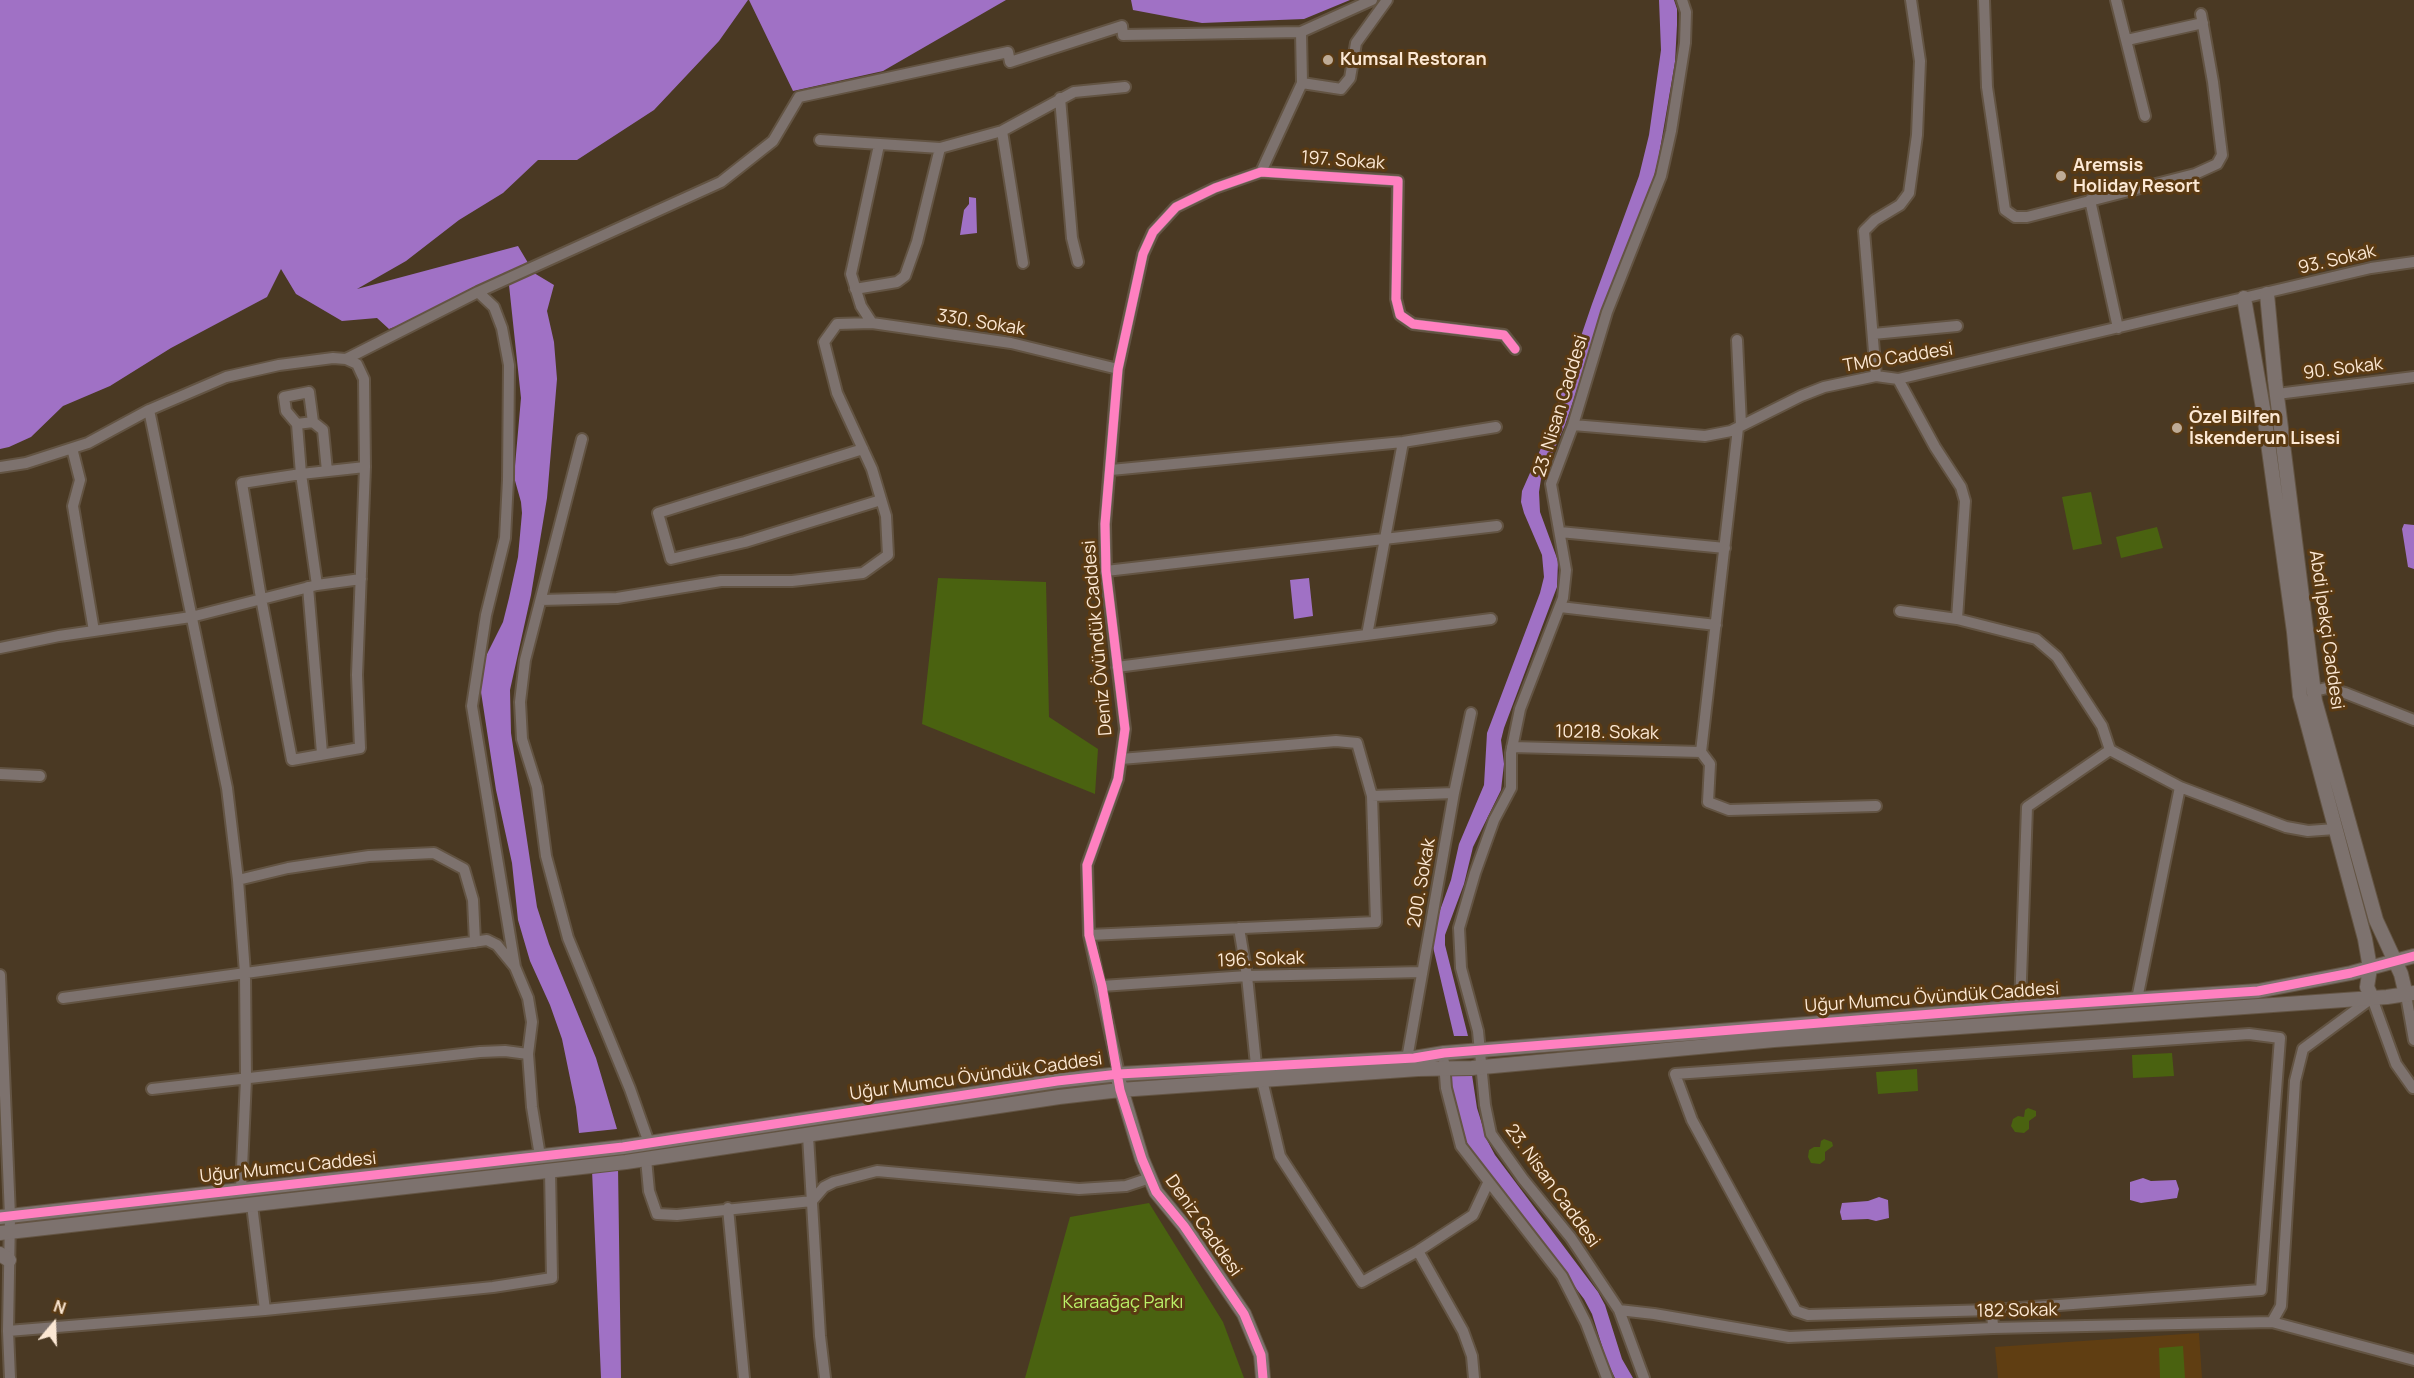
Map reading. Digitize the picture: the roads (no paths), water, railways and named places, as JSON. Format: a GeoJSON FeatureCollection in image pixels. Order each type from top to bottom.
{"type":"FeatureCollection","features":[{"type":"Feature","properties":{"kind":"street"},"geometry":{"type":"LineString","coordinates":[[0,466],[26,463],[88,443],[148,410],[226,377],[279,365],[346,358],[478,292],[721,182],[773,141],[799,97],[1008,52],[1010,62],[1122,26],[1124,35],[1301,32],[1372,0]]}},
{"type":"Feature","properties":{"kind":"street"},"geometry":{"type":"LineString","coordinates":[[1302,83],[1341,89],[1350,78],[1356,43],[1386,0]]}},
{"type":"Feature","properties":{"kind":"street","name":"23. Nisan Caddesi"},"geometry":{"type":"LineString","coordinates":[[1644,1378],[1619,1310],[1571,1238],[1523,1179],[1491,1134],[1476,1068],[1478,1031],[1461,968],[1459,928],[1494,820],[1511,788],[1512,747],[1520,709],[1563,598],[1566,570],[1551,484],[1573,425],[1607,312],[1661,176],[1685,43],[1686,12],[1682,0]]}},
{"type":"Feature","properties":{"kind":"street"},"geometry":{"type":"LineString","coordinates":[[1876,376],[1864,231],[1875,220],[1900,205],[1909,193],[1917,135],[1920,62],[1911,0]]}},
{"type":"Feature","properties":{"kind":"street"},"geometry":{"type":"LineString","coordinates":[[1984,0],[1987,87],[2005,210],[2015,217],[2027,218],[2195,174],[2217,164],[2222,155],[2202,18],[2127,39]]}},
{"type":"Feature","properties":{"kind":"street"},"geometry":{"type":"LineString","coordinates":[[2116,0],[2145,116]]}},
{"type":"Feature","properties":{"kind":"street"},"geometry":{"type":"LineString","coordinates":[[1262,172],[1302,83],[1301,32]]}},
{"type":"Feature","properties":{"kind":"street"},"geometry":{"type":"LineString","coordinates":[[820,140],[940,148],[1002,130],[1074,92],[1125,87]]}},
{"type":"Feature","properties":{"kind":"street"},"geometry":{"type":"LineString","coordinates":[[1060,98],[1072,238],[1078,262]]}},
{"type":"Feature","properties":{"kind":"street"},"geometry":{"type":"LineString","coordinates":[[1002,130],[1023,263]]}},
{"type":"Feature","properties":{"kind":"street"},"geometry":{"type":"LineString","coordinates":[[872,323],[861,306],[851,274],[879,145]]}},
{"type":"Feature","properties":{"kind":"street"},"geometry":{"type":"LineString","coordinates":[[855,289],[897,282],[905,276],[917,242],[940,148]]}},
{"type":"Feature","properties":{"kind":"street","name":"197. Sokak"},"geometry":{"type":"LineString","coordinates":[[1153,232],[1176,207],[1215,188],[1262,172],[1398,181],[1396,299],[1400,315],[1413,324],[1504,335],[1515,349]]}},
{"type":"Feature","properties":{"kind":"street"},"geometry":{"type":"LineString","coordinates":[[2090,200],[2118,328]]}},
{"type":"Feature","properties":{"kind":"street","name":"Deniz Övündük Caddesi"},"geometry":{"type":"LineString","coordinates":[[1119,1074],[1102,986],[1089,935],[1088,865],[1118,779],[1125,729],[1106,571],[1105,524],[1118,369],[1143,254],[1153,232]]}},
{"type":"Feature","properties":{"kind":"street","name":"93. Sokak"},"geometry":{"type":"LineString","coordinates":[[2267,294],[2371,268],[2414,262]]}},
{"type":"Feature","properties":{"kind":"street"},"geometry":{"type":"LineString","coordinates":[[478,292],[494,307],[502,328],[509,365],[508,480],[505,538],[486,615],[472,706],[515,967],[528,998],[532,1022],[528,1054],[532,1107],[540,1156]]}},
{"type":"Feature","properties":{"kind":"street","name":"TMO Caddesi"},"geometry":{"type":"LineString","coordinates":[[1573,425],[1705,436],[1740,427],[1824,387],[1876,376],[1898,379],[2267,294]]}},
{"type":"Feature","properties":{"kind":"street","name":"Abdi İpekçi Caddesi"},"geometry":{"type":"LineString","coordinates":[[2267,294],[2313,691],[2376,920],[2393,962],[2410,994]]}},
{"type":"Feature","properties":{"kind":"street","name":"Abdi İpekçi Caddesi"},"geometry":{"type":"LineString","coordinates":[[2244,298],[2267,436],[2294,632],[2300,696],[2365,939],[2370,968],[2367,987],[2372,998]]}},
{"type":"Feature","properties":{"kind":"street","name":"330. Sokak"},"geometry":{"type":"LineString","coordinates":[[863,449],[837,393],[824,342],[837,324],[872,323],[1011,343],[1118,369]]}},
{"type":"Feature","properties":{"kind":"street"},"geometry":{"type":"LineString","coordinates":[[1873,334],[1957,326]]}},
{"type":"Feature","properties":{"kind":"street"},"geometry":{"type":"LineString","coordinates":[[1737,340],[1740,427],[1701,752],[1710,764],[1708,802],[1729,810],[1876,806]]}},
{"type":"Feature","properties":{"kind":"street"},"geometry":{"type":"LineString","coordinates":[[346,358],[357,364],[364,379],[366,467],[357,675],[360,748],[292,760],[261,598],[243,483],[366,467]]}},
{"type":"Feature","properties":{"kind":"street","name":"90. Sokak"},"geometry":{"type":"LineString","coordinates":[[2277,394],[2414,377]]}},
{"type":"Feature","properties":{"kind":"street"},"geometry":{"type":"LineString","coordinates":[[1898,379],[1935,447],[1961,487],[1965,501],[1957,619]]}},
{"type":"Feature","properties":{"kind":"street"},"geometry":{"type":"LineString","coordinates":[[322,753],[312,586],[297,424],[286,411],[284,397],[309,392],[313,422],[323,430],[327,471]]}},
{"type":"Feature","properties":{"kind":"street"},"geometry":{"type":"LineString","coordinates":[[148,410],[227,788],[238,880],[245,973],[246,1079],[241,1190]]}},
{"type":"Feature","properties":{"kind":"street"},"geometry":{"type":"LineString","coordinates":[[297,424],[313,422]]}},
{"type":"Feature","properties":{"kind":"street"},"geometry":{"type":"LineString","coordinates":[[1111,470],[1403,442],[1496,428]]}},
{"type":"Feature","properties":{"kind":"street"},"geometry":{"type":"LineString","coordinates":[[582,439],[525,660],[520,702],[522,739],[537,787],[546,856],[568,938],[630,1089],[649,1143]]}},
{"type":"Feature","properties":{"kind":"street"},"geometry":{"type":"LineString","coordinates":[[1367,635],[1387,539],[1403,442]]}},
{"type":"Feature","properties":{"kind":"street"},"geometry":{"type":"LineString","coordinates":[[72,448],[80,480],[73,506],[94,631]]}},
{"type":"Feature","properties":{"kind":"street"},"geometry":{"type":"LineString","coordinates":[[541,600],[617,598],[721,581],[792,581],[863,573],[888,555],[886,516],[872,470],[863,449],[658,513],[671,559],[745,542],[881,500]]}},
{"type":"Feature","properties":{"kind":"street"},"geometry":{"type":"LineString","coordinates":[[1106,571],[1497,526]]}},
{"type":"Feature","properties":{"kind":"street"},"geometry":{"type":"LineString","coordinates":[[1560,532],[1725,548]]}},
{"type":"Feature","properties":{"kind":"street"},"geometry":{"type":"LineString","coordinates":[[0,648],[191,617],[312,586],[361,579]]}},
{"type":"Feature","properties":{"kind":"street"},"geometry":{"type":"LineString","coordinates":[[1560,607],[1716,625]]}},
{"type":"Feature","properties":{"kind":"street"},"geometry":{"type":"LineString","coordinates":[[1900,611],[1957,619],[2036,639],[2057,657],[2102,726],[2110,750],[2180,787],[2286,827],[2308,831],[2335,829]]}},
{"type":"Feature","properties":{"kind":"street"},"geometry":{"type":"LineString","coordinates":[[1117,667],[1491,619]]}},
{"type":"Feature","properties":{"kind":"street"},"geometry":{"type":"LineString","coordinates":[[2313,691],[2327,688],[2345,693],[2414,720]]}},
{"type":"Feature","properties":{"kind":"street","name":"200. Sokak"},"geometry":{"type":"LineString","coordinates":[[1407,1059],[1454,793],[1471,713]]}},
{"type":"Feature","properties":{"kind":"street"},"geometry":{"type":"LineString","coordinates":[[1089,935],[1376,922],[1372,796],[1357,743],[1336,741],[1121,759]]}},
{"type":"Feature","properties":{"kind":"street","name":"10218. Sokak"},"geometry":{"type":"LineString","coordinates":[[1512,747],[1701,752]]}},
{"type":"Feature","properties":{"kind":"street"},"geometry":{"type":"LineString","coordinates":[[2020,1007],[2027,807],[2110,750]]}},
{"type":"Feature","properties":{"kind":"street"},"geometry":{"type":"LineString","coordinates":[[0,774],[40,776]]}},
{"type":"Feature","properties":{"kind":"street"},"geometry":{"type":"LineString","coordinates":[[2137,999],[2180,787]]}},
{"type":"Feature","properties":{"kind":"street"},"geometry":{"type":"LineString","coordinates":[[1372,796],[1454,793]]}},
{"type":"Feature","properties":{"kind":"street"},"geometry":{"type":"LineString","coordinates":[[238,880],[288,868],[369,856],[434,853],[464,868],[473,900],[475,942]]}},
{"type":"Feature","properties":{"kind":"street"},"geometry":{"type":"LineString","coordinates":[[1239,928],[1247,976],[1256,1065]]}},
{"type":"Feature","properties":{"kind":"street"},"geometry":{"type":"LineString","coordinates":[[63,998],[487,940],[497,945],[515,967]]}},
{"type":"Feature","properties":{"kind":"street","name":"Uğur Mumcu Övündük Caddesi"},"geometry":{"type":"LineString","coordinates":[[579,1152],[1033,1084],[1119,1074],[1256,1065],[1407,1059],[1449,1053],[2020,1007],[2258,991],[2370,968],[2414,956]]}},
{"type":"Feature","properties":{"kind":"street","name":"196. Sokak"},"geometry":{"type":"LineString","coordinates":[[1102,986],[1247,976],[1422,972]]}},
{"type":"Feature","properties":{"kind":"street"},"geometry":{"type":"LineString","coordinates":[[0,975],[7,1373]]}},
{"type":"Feature","properties":{"kind":"street"},"geometry":{"type":"LineString","coordinates":[[2410,994],[2414,1040]]}},
{"type":"Feature","properties":{"kind":"street","name":"Uğur Mumcu Övündük Caddesi"},"geometry":{"type":"LineString","coordinates":[[581,1168],[807,1136],[905,1119],[1120,1090],[1418,1069],[1476,1068],[1774,1040],[2410,994]]}},
{"type":"Feature","properties":{"kind":"street"},"geometry":{"type":"LineString","coordinates":[[2272,1322],[2281,1306],[2295,1081],[2303,1049],[2372,998],[2396,1064],[2414,1087]]}},
{"type":"Feature","properties":{"kind":"street"},"geometry":{"type":"LineString","coordinates":[[2248,1034],[2280,1038],[2261,1290],[1992,1310],[1808,1315],[1796,1311],[1692,1120],[1676,1074],[2248,1034]]}},
{"type":"Feature","properties":{"kind":"street"},"geometry":{"type":"LineString","coordinates":[[152,1089],[480,1052],[505,1051],[528,1054]]}},
{"type":"Feature","properties":{"kind":"street"},"geometry":{"type":"LineString","coordinates":[[1449,1053],[1446,1088],[1452,1119],[1461,1146],[1562,1276],[1586,1323],[1607,1378]]}},
{"type":"Feature","properties":{"kind":"street","name":"Deniz Caddesi"},"geometry":{"type":"LineString","coordinates":[[1119,1074],[1120,1090],[1142,1159],[1156,1192],[1184,1226],[1244,1314],[1261,1355],[1263,1378]]}},
{"type":"Feature","properties":{"kind":"street"},"geometry":{"type":"LineString","coordinates":[[1262,1080],[1280,1156],[1362,1282],[1418,1251],[1473,1215],[1488,1183]]}},
{"type":"Feature","properties":{"kind":"street"},"geometry":{"type":"LineString","coordinates":[[807,1136],[820,1336],[825,1378]]}},
{"type":"Feature","properties":{"kind":"street","name":"Uğur Mumcu Caddesi"},"geometry":{"type":"LineString","coordinates":[[5,1216],[579,1152]]}},
{"type":"Feature","properties":{"kind":"street"},"geometry":{"type":"LineString","coordinates":[[646,1159],[649,1191],[657,1214],[677,1215],[812,1201],[825,1187],[834,1182],[877,1170],[1078,1189],[1126,1186],[1150,1178]]}},
{"type":"Feature","properties":{"kind":"street","name":"Uğur Mumcu Caddesi"},"geometry":{"type":"LineString","coordinates":[[5,1233],[581,1168]]}},
{"type":"Feature","properties":{"kind":"street"},"geometry":{"type":"LineString","coordinates":[[8,1331],[265,1310],[493,1287],[552,1278],[550,1171]]}},
{"type":"Feature","properties":{"kind":"street"},"geometry":{"type":"LineString","coordinates":[[252,1205],[265,1310]]}},
{"type":"Feature","properties":{"kind":"street"},"geometry":{"type":"LineString","coordinates":[[729,1208],[744,1378]]}},
{"type":"Feature","properties":{"kind":"street"},"geometry":{"type":"LineString","coordinates":[[1418,1251],[1463,1331],[1472,1356],[1474,1378]]}},
{"type":"Feature","properties":{"kind":"street","name":"182 Sokak"},"geometry":{"type":"LineString","coordinates":[[1619,1310],[1665,1315],[1790,1337],[1993,1328],[2272,1322],[2414,1360]]}},
{"type":"Feature","properties":{"kind":"street"},"geometry":{"type":"LineString","coordinates":[[1992,1310],[1993,1328]]}},
{"type":"Feature","properties":{"kind":"place","name":"Kumsal Restoran"},"geometry":{"type":"Point","coordinates":[1328,60]}},
{"type":"Feature","properties":{"kind":"place","name":"Aremsis Holiday Resort"},"geometry":{"type":"Point","coordinates":[2061,176]}},
{"type":"Feature","properties":{"kind":"place","name":"Özel Bilfen İskenderun Lisesi"},"geometry":{"type":"Point","coordinates":[2177,428]}},
{"type":"Feature","properties":{"kind":"park label","name":"Karaağaç Parkı"},"geometry":{"type":"Point","coordinates":[1123,1303]}}]}
